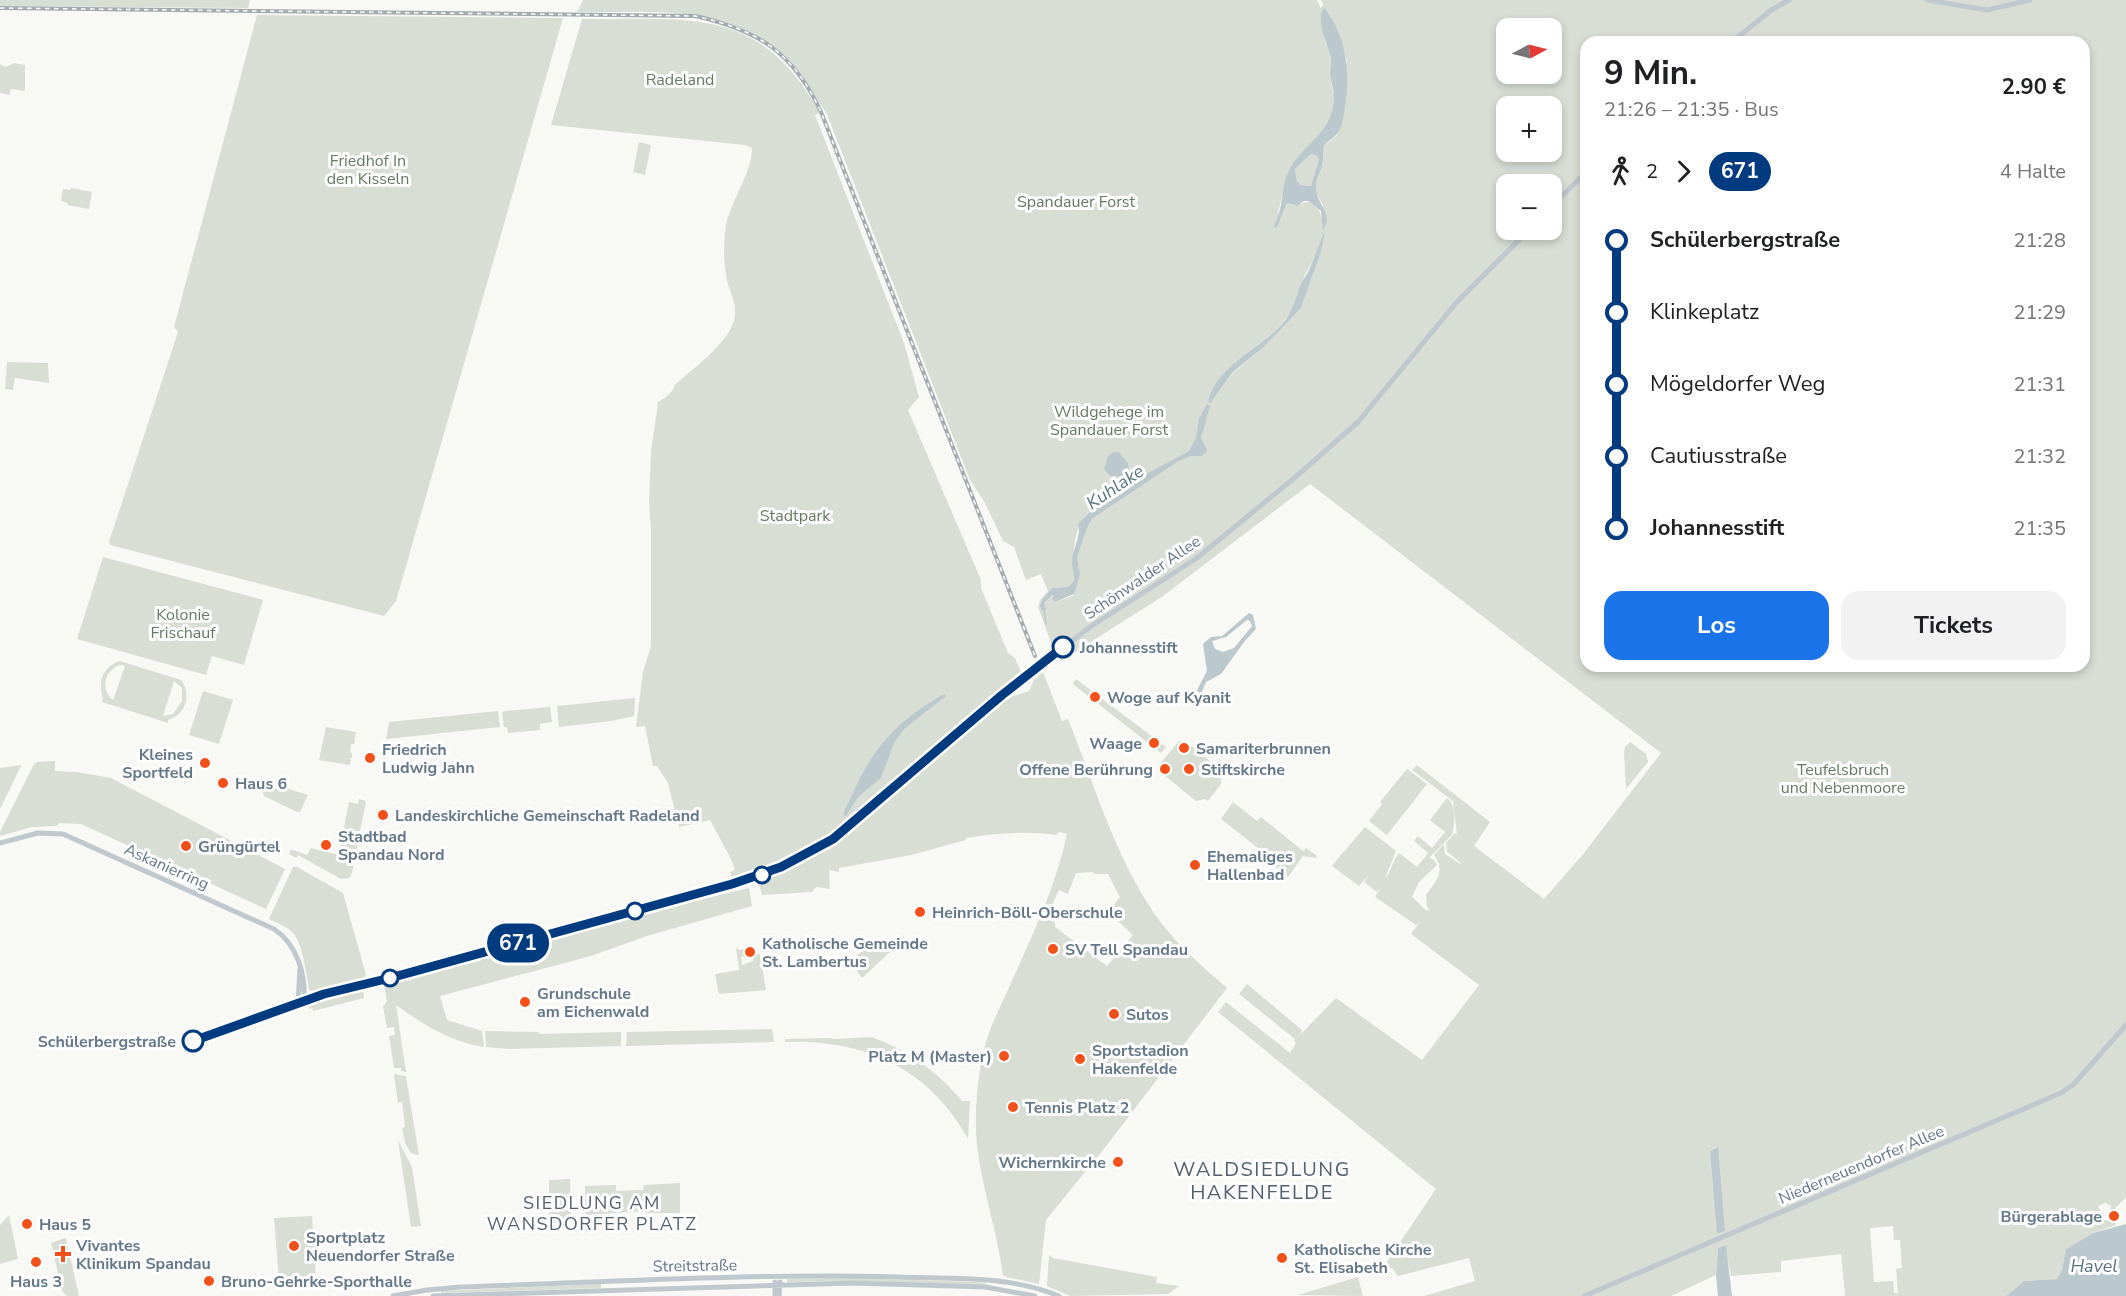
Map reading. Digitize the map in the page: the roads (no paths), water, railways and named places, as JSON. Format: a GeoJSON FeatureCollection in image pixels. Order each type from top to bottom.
{"type":"FeatureCollection","features":[{"type":"Feature","properties":{"kind":"main road"},"geometry":{"type":"LineString","coordinates":[[1740,36],[1789,0]]}},
{"type":"Feature","properties":{"kind":"main road"},"geometry":{"type":"LineString","coordinates":[[1927,0],[1987,10],[2030,0]]}},
{"type":"Feature","properties":{"kind":"main road"},"geometry":{"type":"LineString","coordinates":[[1562,196],[1580,178]]}},
{"type":"Feature","properties":{"kind":"main road","name":"Schönwalder Allee"},"geometry":{"type":"LineString","coordinates":[[301,1002],[747,880],[781,867],[833,839],[1027,675],[1090,627],[1197,558],[1329,449],[1374,404],[1456,303],[1519,240]]}},
{"type":"Feature","properties":{"kind":"main road","name":"Askanierring"},"geometry":{"type":"LineString","coordinates":[[0,843],[44,832],[73,838],[274,929],[291,946],[300,969],[304,987],[301,1002]]}},
{"type":"Feature","properties":{"kind":"main road","name":"Niederneuendorfer Allee"},"geometry":{"type":"LineString","coordinates":[[1584,1296],[2061,1094],[2074,1084],[2126,1025]]}},
{"type":"Feature","properties":{"kind":"main road","name":"Streitstraße"},"geometry":{"type":"LineString","coordinates":[[393,1296],[461,1287],[858,1276],[998,1282],[1043,1290],[1059,1296]]}},
{"type":"Feature","properties":{"kind":"main road"},"geometry":{"type":"LineString","coordinates":[[777,1296],[778,1277]]}},
{"type":"Feature","properties":{"kind":"main road","name":"Streitstraße"},"geometry":{"type":"LineString","coordinates":[[433,1296],[853,1283],[998,1289],[1035,1296]]}},
{"type":"Feature","properties":{"kind":"water"},"geometry":{"type":"Polygon","coordinates":[[[1324,7],[1337,30],[1347,67],[1347,93],[1342,124],[1337,134],[1324,146],[1323,163],[1316,183],[1317,194],[1326,214],[1326,225],[1323,230],[1321,211],[1309,201],[1304,201],[1297,206],[1287,203],[1277,227],[1274,227],[1287,174],[1323,129],[1332,110],[1334,91],[1330,74],[1330,57],[1322,29],[1324,7]],[[1310,155],[1295,169],[1297,181],[1301,185],[1311,186],[1319,159],[1317,156],[1310,155]]]}},
{"type":"Feature","properties":{"kind":"water"},"geometry":{"type":"Polygon","coordinates":[[[1325,231],[1321,252],[1301,308],[1264,347],[1233,372],[1210,404],[1208,402],[1213,389],[1221,377],[1286,319],[1325,231]]]}},
{"type":"Feature","properties":{"kind":"water","name":"Kuhlake"},"geometry":{"type":"Polygon","coordinates":[[[1207,404],[1210,406],[1201,438],[1207,450],[1206,453],[1201,456],[1190,456],[1177,462],[1093,518],[1077,558],[1080,574],[1074,594],[1055,602],[1052,599],[1054,595],[1052,595],[1044,604],[1046,610],[1042,611],[1040,606],[1042,600],[1052,588],[1068,587],[1074,581],[1072,562],[1079,533],[1078,524],[1092,510],[1123,493],[1141,477],[1189,451],[1196,438],[1199,418],[1207,404]]]}},
{"type":"Feature","properties":{"kind":"water"},"geometry":{"type":"Polygon","coordinates":[[[1113,452],[1119,452],[1128,463],[1129,474],[1125,477],[1110,476],[1104,469],[1108,456],[1113,452]]]}},
{"type":"Feature","properties":{"kind":"water"},"geometry":{"type":"Polygon","coordinates":[[[1249,613],[1253,615],[1256,629],[1221,674],[1206,682],[1199,694],[1197,690],[1207,671],[1203,644],[1211,637],[1222,636],[1249,613]],[[1247,620],[1226,637],[1212,641],[1215,649],[1223,652],[1234,648],[1252,626],[1247,620]]]}},
{"type":"Feature","properties":{"kind":"water"},"geometry":{"type":"Polygon","coordinates":[[[944,694],[946,696],[904,729],[894,743],[881,778],[858,797],[846,816],[843,815],[864,770],[892,732],[915,712],[944,694]]]}},
{"type":"Feature","properties":{"kind":"water"},"geometry":{"type":"Polygon","coordinates":[[[1718,1147],[1725,1231],[1717,1234],[1710,1151],[1718,1147]]]}},
{"type":"Feature","properties":{"kind":"water","name":"Havel"},"geometry":{"type":"Polygon","coordinates":[[[2126,1224],[2126,1296],[2006,1296],[2024,1281],[2057,1279],[2062,1269],[2066,1249],[2093,1233],[2126,1224]]]}},
{"type":"Feature","properties":{"kind":"water"},"geometry":{"type":"Polygon","coordinates":[[[1726,1245],[1732,1296],[1718,1296],[1716,1275],[1718,1248],[1726,1245]]]}},
{"type":"Feature","properties":{"kind":"waterway","name":"Kuhlake"},"geometry":{"type":"LineString","coordinates":[[1044,610],[1046,624]]}},
{"type":"Feature","properties":{"kind":"railway"},"geometry":{"type":"LineString","coordinates":[[0,8],[695,16],[737,28],[771,47],[798,74],[821,112],[1035,656]]}},
{"type":"Feature","properties":{"kind":"place","name":"Johannesstift"},"geometry":{"type":"Point","coordinates":[1063,647]}},
{"type":"Feature","properties":{"kind":"place","name":"Woge auf Kyanit"},"geometry":{"type":"Point","coordinates":[1095,697]}},
{"type":"Feature","properties":{"kind":"place","name":"Waage"},"geometry":{"type":"Point","coordinates":[1154,743]}},
{"type":"Feature","properties":{"kind":"place","name":"Samariterbrunnen"},"geometry":{"type":"Point","coordinates":[1184,748]}},
{"type":"Feature","properties":{"kind":"place","name":"Friedrich Ludwig Jahn"},"geometry":{"type":"Point","coordinates":[370,758]}},
{"type":"Feature","properties":{"kind":"place","name":"Kleines Sportfeld"},"geometry":{"type":"Point","coordinates":[205,763]}},
{"type":"Feature","properties":{"kind":"place","name":"Offene Berührung"},"geometry":{"type":"Point","coordinates":[1165,769]}},
{"type":"Feature","properties":{"kind":"place","name":"Stiftskirche"},"geometry":{"type":"Point","coordinates":[1189,769]}},
{"type":"Feature","properties":{"kind":"place","name":"Haus 6"},"geometry":{"type":"Point","coordinates":[223,783]}},
{"type":"Feature","properties":{"kind":"place","name":"Landeskirchliche Gemeinschaft Radeland"},"geometry":{"type":"Point","coordinates":[383,815]}},
{"type":"Feature","properties":{"kind":"place","name":"Stadtbad Spandau Nord"},"geometry":{"type":"Point","coordinates":[326,845]}},
{"type":"Feature","properties":{"kind":"place","name":"Grüngürtel"},"geometry":{"type":"Point","coordinates":[186,846]}},
{"type":"Feature","properties":{"kind":"place","name":"Ehemaliges Hallenbad"},"geometry":{"type":"Point","coordinates":[1195,865]}},
{"type":"Feature","properties":{"kind":"place","name":"Heinrich-Böll-Oberschule"},"geometry":{"type":"Point","coordinates":[920,912]}},
{"type":"Feature","properties":{"kind":"place","name":"SV Tell Spandau"},"geometry":{"type":"Point","coordinates":[1053,949]}},
{"type":"Feature","properties":{"kind":"place","name":"Katholische Gemeinde St. Lambertus"},"geometry":{"type":"Point","coordinates":[750,952]}},
{"type":"Feature","properties":{"kind":"place","name":"Grundschule am Eichenwald"},"geometry":{"type":"Point","coordinates":[525,1002]}},
{"type":"Feature","properties":{"kind":"place","name":"Sutos"},"geometry":{"type":"Point","coordinates":[1114,1014]}},
{"type":"Feature","properties":{"kind":"place","name":"Schülerbergstraße"},"geometry":{"type":"Point","coordinates":[193,1041]}},
{"type":"Feature","properties":{"kind":"place","name":"Platz M (Master)"},"geometry":{"type":"Point","coordinates":[1004,1056]}},
{"type":"Feature","properties":{"kind":"place","name":"Sportstadion Hakenfelde"},"geometry":{"type":"Point","coordinates":[1080,1059]}},
{"type":"Feature","properties":{"kind":"place","name":"Tennis Platz 2"},"geometry":{"type":"Point","coordinates":[1013,1107]}},
{"type":"Feature","properties":{"kind":"place","name":"Wichernkirche"},"geometry":{"type":"Point","coordinates":[1118,1162]}},
{"type":"Feature","properties":{"kind":"place","name":"Bürgerablage"},"geometry":{"type":"Point","coordinates":[2114,1216]}},
{"type":"Feature","properties":{"kind":"place","name":"Haus 5"},"geometry":{"type":"Point","coordinates":[27,1224]}},
{"type":"Feature","properties":{"kind":"place","name":"Sportplatz Neuendorfer Straße"},"geometry":{"type":"Point","coordinates":[294,1246]}},
{"type":"Feature","properties":{"kind":"place","name":"Vivantes Klinikum Spandau"},"geometry":{"type":"Point","coordinates":[63,1254]}},
{"type":"Feature","properties":{"kind":"place","name":"Katholische Kirche St. Elisabeth"},"geometry":{"type":"Point","coordinates":[1282,1258]}},
{"type":"Feature","properties":{"kind":"place","name":"Haus 3"},"geometry":{"type":"Point","coordinates":[36,1262]}},
{"type":"Feature","properties":{"kind":"place","name":"Bruno-Gehrke-Sporthalle"},"geometry":{"type":"Point","coordinates":[209,1281]}},
{"type":"Feature","properties":{"kind":"district","name":"WALDSIEDLUNG HAKENFELDE"},"geometry":{"type":"Point","coordinates":[1262,1180]}},
{"type":"Feature","properties":{"kind":"district","name":"SIEDLUNG AM WANSDORFER PLATZ"},"geometry":{"type":"Point","coordinates":[592,1213]}},
{"type":"Feature","properties":{"kind":"park label","name":"Radeland"},"geometry":{"type":"Point","coordinates":[680,79]}},
{"type":"Feature","properties":{"kind":"park label","name":"Friedhof In den Kisseln"},"geometry":{"type":"Point","coordinates":[368,169]}},
{"type":"Feature","properties":{"kind":"park label","name":"Spandauer Forst"},"geometry":{"type":"Point","coordinates":[1076,201]}},
{"type":"Feature","properties":{"kind":"park label","name":"Wildgehege im Spandauer Forst"},"geometry":{"type":"Point","coordinates":[1109,420]}},
{"type":"Feature","properties":{"kind":"park label","name":"Stadtpark"},"geometry":{"type":"Point","coordinates":[795,515]}},
{"type":"Feature","properties":{"kind":"park label","name":"Kolonie Frischauf"},"geometry":{"type":"Point","coordinates":[183,623]}},
{"type":"Feature","properties":{"kind":"park label","name":"Teufelsbruch und Nebenmoore"},"geometry":{"type":"Point","coordinates":[1843,778]}}]}
